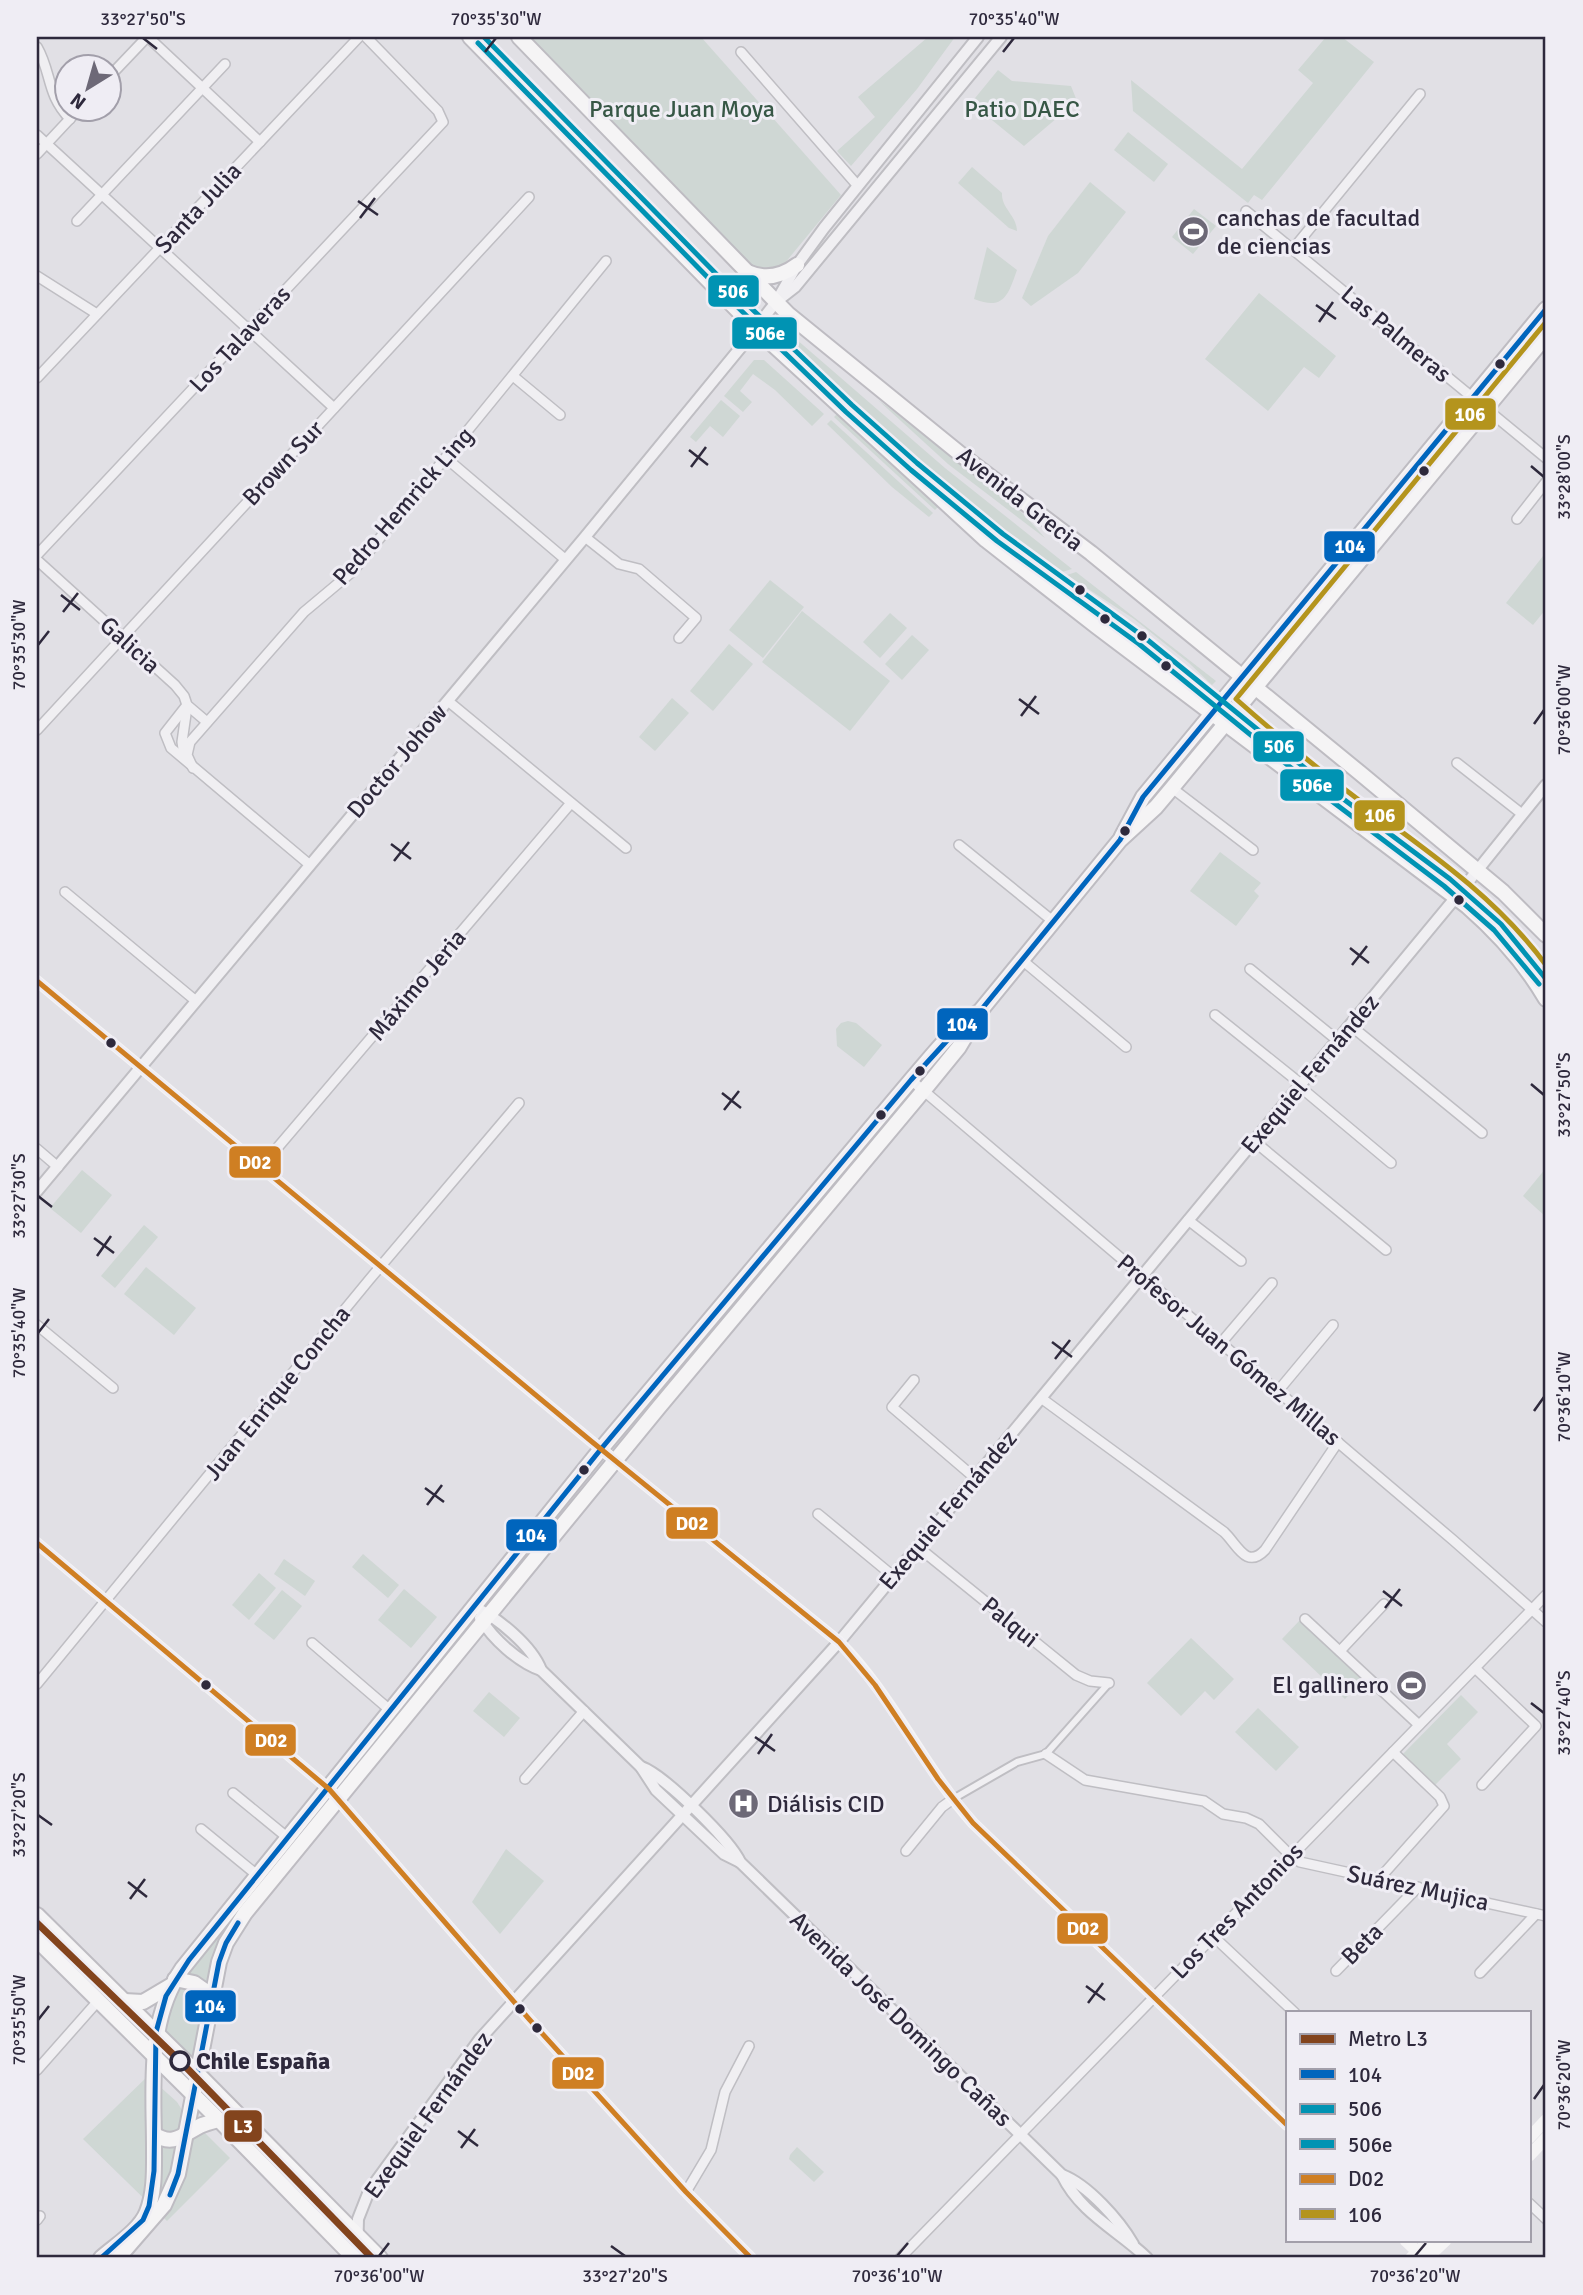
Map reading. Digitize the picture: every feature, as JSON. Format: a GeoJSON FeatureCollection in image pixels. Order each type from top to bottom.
{"type":"FeatureCollection","features":[{"type":"Feature","properties":{"kind":"main road","name":"Avenida Grecia"},"geometry":{"type":"LineString","coordinates":[[470,37],[755,328],[986,540],[1456,897],[1488,924],[1508,946],[1546,999]]}},
{"type":"Feature","properties":{"kind":"main road","name":"Avenida Grecia"},"geometry":{"type":"LineString","coordinates":[[519,37],[776,302],[866,378],[1091,553],[1243,677],[1476,870],[1519,907],[1546,935]]}},
{"type":"Feature","properties":{"kind":"main road"},"geometry":{"type":"LineString","coordinates":[[746,271],[772,277],[797,265]]}},
{"type":"Feature","properties":{"kind":"main road"},"geometry":{"type":"LineString","coordinates":[[1121,840],[1143,797],[1546,309]]}},
{"type":"Feature","properties":{"kind":"main road"},"geometry":{"type":"LineString","coordinates":[[102,2258],[146,2215],[152,2196],[156,2032],[173,1982],[288,1838],[334,1794],[487,1619],[924,1090],[958,1047],[981,1010],[1121,840],[1156,807],[1546,336]]}},
{"type":"Feature","properties":{"kind":"main road"},"geometry":{"type":"LineString","coordinates":[[37,981],[838,1642],[861,1667],[953,1799],[981,1830],[1286,2124]]}},
{"type":"Feature","properties":{"kind":"main road"},"geometry":{"type":"LineString","coordinates":[[118,2258],[170,2196],[178,2174],[211,1995],[222,1952],[237,1924],[334,1794],[391,1711],[601,1449],[911,1080],[965,1021],[981,1010]]}},
{"type":"Feature","properties":{"kind":"main road"},"geometry":{"type":"LineString","coordinates":[[37,1543],[334,1794],[514,2002],[686,2192],[751,2258]]}},
{"type":"Feature","properties":{"kind":"main road"},"geometry":{"type":"LineString","coordinates":[[37,1915],[380,2258]]}},
{"type":"Feature","properties":{"kind":"main road"},"geometry":{"type":"LineString","coordinates":[[37,1940],[356,2258]]}},
{"type":"Feature","properties":{"kind":"main road"},"geometry":{"type":"LineString","coordinates":[[124,2001],[143,2002],[173,1982],[194,1983],[211,1995]]}},
{"type":"Feature","properties":{"kind":"main road"},"geometry":{"type":"LineString","coordinates":[[154,2134],[168,2141],[186,2136],[204,2124],[219,2120]]}},
{"type":"Feature","properties":{"kind":"main road"},"geometry":{"type":"LineString","coordinates":[[1530,2137],[1546,2120]]}},
{"type":"Feature","properties":{"kind":"main road"},"geometry":{"type":"LineString","coordinates":[[1530,2155],[1546,2138]]}},
{"type":"Feature","properties":{"kind":"main road"},"geometry":{"type":"LineString","coordinates":[[1407,2242],[1420,2257],[1443,2242]]}},
{"type":"Feature","properties":{"kind":"street"},"geometry":{"type":"LineString","coordinates":[[122,63],[147,37],[260,142]]}},
{"type":"Feature","properties":{"kind":"street","name":"Santa Julia"},"geometry":{"type":"LineString","coordinates":[[37,378],[359,37]]}},
{"type":"Feature","properties":{"kind":"street","name":"Los Talaveras"},"geometry":{"type":"LineString","coordinates":[[37,558],[443,122],[438,111],[366,37]]}},
{"type":"Feature","properties":{"kind":"street"},"geometry":{"type":"LineString","coordinates":[[776,302],[797,265],[978,37]]}},
{"type":"Feature","properties":{"kind":"street"},"geometry":{"type":"LineString","coordinates":[[776,302],[795,287],[1002,37]]}},
{"type":"Feature","properties":{"kind":"street"},"geometry":{"type":"LineString","coordinates":[[37,47],[52,93]]}},
{"type":"Feature","properties":{"kind":"street"},"geometry":{"type":"LineString","coordinates":[[741,52],[869,198]]}},
{"type":"Feature","properties":{"kind":"street"},"geometry":{"type":"LineString","coordinates":[[77,221],[225,64]]}},
{"type":"Feature","properties":{"kind":"street"},"geometry":{"type":"LineString","coordinates":[[1293,249],[1420,94]]}},
{"type":"Feature","properties":{"kind":"street"},"geometry":{"type":"LineString","coordinates":[[37,154],[67,122]]}},
{"type":"Feature","properties":{"kind":"street"},"geometry":{"type":"LineString","coordinates":[[37,135],[334,408]]}},
{"type":"Feature","properties":{"kind":"street","name":"Brown Sur"},"geometry":{"type":"LineString","coordinates":[[37,730],[529,197]]}},
{"type":"Feature","properties":{"kind":"street","name":"Las Palmeras"},"geometry":{"type":"LineString","coordinates":[[1246,211],[1546,458]]}},
{"type":"Feature","properties":{"kind":"street","name":"Pedro Hemrick Ling"},"geometry":{"type":"LineString","coordinates":[[193,768],[187,755],[190,742],[304,612],[353,571],[606,261]]}},
{"type":"Feature","properties":{"kind":"street"},"geometry":{"type":"LineString","coordinates":[[37,276],[97,314]]}},
{"type":"Feature","properties":{"kind":"street","name":"Doctor Johow"},"geometry":{"type":"LineString","coordinates":[[37,1191],[566,560],[776,302]]}},
{"type":"Feature","properties":{"kind":"street"},"geometry":{"type":"LineString","coordinates":[[513,376],[560,415]]}},
{"type":"Feature","properties":{"kind":"street"},"geometry":{"type":"LineString","coordinates":[[446,458],[566,560]]}},
{"type":"Feature","properties":{"kind":"street"},"geometry":{"type":"LineString","coordinates":[[1517,519],[1546,482]]}},
{"type":"Feature","properties":{"kind":"street"},"geometry":{"type":"LineString","coordinates":[[585,537],[619,564],[639,569],[696,618],[679,638]]}},
{"type":"Feature","properties":{"kind":"street","name":"Galicia"},"geometry":{"type":"LineString","coordinates":[[37,558],[175,685],[187,705],[207,722]]}},
{"type":"Feature","properties":{"kind":"street"},"geometry":{"type":"LineString","coordinates":[[448,701],[626,848]]}},
{"type":"Feature","properties":{"kind":"street"},"geometry":{"type":"LineString","coordinates":[[187,705],[182,746],[184,755],[193,768]]}},
{"type":"Feature","properties":{"kind":"street"},"geometry":{"type":"LineString","coordinates":[[187,705],[167,729],[166,738],[171,748],[310,865]]}},
{"type":"Feature","properties":{"kind":"street"},"geometry":{"type":"LineString","coordinates":[[1457,764],[1522,814]]}},
{"type":"Feature","properties":{"kind":"street","name":"Exequiel Fernández"},"geometry":{"type":"LineString","coordinates":[[356,2258],[358,2220],[369,2191],[467,2055],[838,1642],[1546,785]]}},
{"type":"Feature","properties":{"kind":"street"},"geometry":{"type":"LineString","coordinates":[[1172,788],[1253,850]]}},
{"type":"Feature","properties":{"kind":"street","name":"Máximo Jeria"},"geometry":{"type":"LineString","coordinates":[[261,1167],[571,803]]}},
{"type":"Feature","properties":{"kind":"street"},"geometry":{"type":"LineString","coordinates":[[959,845],[1054,922]]}},
{"type":"Feature","properties":{"kind":"street"},"geometry":{"type":"LineString","coordinates":[[65,892],[196,1001]]}},
{"type":"Feature","properties":{"kind":"street"},"geometry":{"type":"LineString","coordinates":[[1022,960],[1126,1046]]}},
{"type":"Feature","properties":{"kind":"street"},"geometry":{"type":"LineString","coordinates":[[1250,969],[1337,1040]]}},
{"type":"Feature","properties":{"kind":"street"},"geometry":{"type":"LineString","coordinates":[[1215,1015],[1391,1163]]}},
{"type":"Feature","properties":{"kind":"street"},"geometry":{"type":"LineString","coordinates":[[1350,1025],[1482,1133]]}},
{"type":"Feature","properties":{"kind":"street","name":"Profesor Juan Gómez Millas"},"geometry":{"type":"LineString","coordinates":[[911,1080],[1546,1622]]}},
{"type":"Feature","properties":{"kind":"street","name":"Juan Enrique Concha"},"geometry":{"type":"LineString","coordinates":[[37,1684],[381,1266],[519,1103]]}},
{"type":"Feature","properties":{"kind":"street"},"geometry":{"type":"LineString","coordinates":[[1254,1141],[1386,1250]]}},
{"type":"Feature","properties":{"kind":"street"},"geometry":{"type":"LineString","coordinates":[[37,1149],[58,1167]]}},
{"type":"Feature","properties":{"kind":"street"},"geometry":{"type":"LineString","coordinates":[[1188,1220],[1241,1261]]}},
{"type":"Feature","properties":{"kind":"street"},"geometry":{"type":"LineString","coordinates":[[1221,1343],[1272,1283]]}},
{"type":"Feature","properties":{"kind":"street"},"geometry":{"type":"LineString","coordinates":[[37,1325],[113,1388]]}},
{"type":"Feature","properties":{"kind":"street"},"geometry":{"type":"LineString","coordinates":[[1278,1391],[1333,1325]]}},
{"type":"Feature","properties":{"kind":"street"},"geometry":{"type":"LineString","coordinates":[[914,1380],[892,1408],[975,1478]]}},
{"type":"Feature","properties":{"kind":"street"},"geometry":{"type":"LineString","coordinates":[[1041,1398],[1224,1532],[1243,1555],[1253,1558],[1265,1550],[1338,1442]]}},
{"type":"Feature","properties":{"kind":"street"},"geometry":{"type":"LineString","coordinates":[[818,1514],[893,1576]]}},
{"type":"Feature","properties":{"kind":"street","name":"Palqui"},"geometry":{"type":"LineString","coordinates":[[918,1547],[1076,1675],[1090,1681],[1110,1683]]}},
{"type":"Feature","properties":{"kind":"street","name":"Los Tres Antonios"},"geometry":{"type":"LineString","coordinates":[[900,2258],[1546,1595]]}},
{"type":"Feature","properties":{"kind":"street"},"geometry":{"type":"LineString","coordinates":[[1340,1651],[1384,1604]]}},
{"type":"Feature","properties":{"kind":"street","name":"Avenida José Domingo Cañas"},"geometry":{"type":"LineString","coordinates":[[474,1607],[530,1652],[541,1670],[584,1712],[641,1767],[656,1774],[731,1846],[740,1863]]}},
{"type":"Feature","properties":{"kind":"street"},"geometry":{"type":"LineString","coordinates":[[1305,1619],[1419,1725]]}},
{"type":"Feature","properties":{"kind":"street"},"geometry":{"type":"LineString","coordinates":[[312,1643],[391,1711]]}},
{"type":"Feature","properties":{"kind":"street"},"geometry":{"type":"LineString","coordinates":[[1475,1668],[1536,1726],[1482,1785]]}},
{"type":"Feature","properties":{"kind":"street"},"geometry":{"type":"LineString","coordinates":[[906,1851],[942,1807],[953,1799],[1017,1762],[1046,1754],[1110,1683]]}},
{"type":"Feature","properties":{"kind":"street"},"geometry":{"type":"LineString","coordinates":[[525,1779],[584,1712]]}},
{"type":"Feature","properties":{"kind":"street"},"geometry":{"type":"LineString","coordinates":[[1379,1879],[1444,1807],[1440,1797],[1393,1752]]}},
{"type":"Feature","properties":{"kind":"street"},"geometry":{"type":"LineString","coordinates":[[1046,1754],[1085,1780],[1204,1801],[1223,1814],[1246,1818],[1259,1824],[1291,1856]]}},
{"type":"Feature","properties":{"kind":"street","name":"Avenida José Domingo Cañas"},"geometry":{"type":"LineString","coordinates":[[641,1767],[648,1781],[683,1816],[724,1854],[740,1863],[1062,2175],[1077,2183],[1110,2213],[1147,2258]]}},
{"type":"Feature","properties":{"kind":"street"},"geometry":{"type":"LineString","coordinates":[[233,1793],[288,1838]]}},
{"type":"Feature","properties":{"kind":"street"},"geometry":{"type":"LineString","coordinates":[[201,1829],[257,1875]]}},
{"type":"Feature","properties":{"kind":"street","name":"Suárez Mujica"},"geometry":{"type":"LineString","coordinates":[[1291,1856],[1308,1864],[1541,1915]]}},
{"type":"Feature","properties":{"kind":"street","name":"Beta"},"geometry":{"type":"LineString","coordinates":[[1336,1971],[1418,1887]]}},
{"type":"Feature","properties":{"kind":"street"},"geometry":{"type":"LineString","coordinates":[[1480,1973],[1541,1915]]}},
{"type":"Feature","properties":{"kind":"street"},"geometry":{"type":"LineString","coordinates":[[1213,1936],[1293,2011]]}},
{"type":"Feature","properties":{"kind":"street"},"geometry":{"type":"LineString","coordinates":[[37,2070],[99,2001]]}},
{"type":"Feature","properties":{"kind":"street"},"geometry":{"type":"LineString","coordinates":[[686,2192],[711,2150],[725,2092],[750,2046]]}},
{"type":"Feature","properties":{"kind":"street"},"geometry":{"type":"LineString","coordinates":[[1530,2204],[1546,2219]]}},
{"type":"Feature","properties":{"kind":"green space","name":"Parque Juan Moya"},"geometry":{"type":"Polygon","coordinates":[[[525,37],[701,37],[841,195],[780,269],[756,272],[525,37]]]}},
{"type":"Feature","properties":{"kind":"green space"},"geometry":{"type":"Polygon","coordinates":[[[928,37],[955,37],[917,89],[851,166],[837,151],[875,117],[858,97],[928,37]]]}},
{"type":"Feature","properties":{"kind":"green space"},"geometry":{"type":"Polygon","coordinates":[[[1326,37],[1342,37],[1374,62],[1262,200],[1254,195],[1248,203],[1133,111],[1131,80],[1242,169],[1313,83],[1298,70],[1326,37]]]}},
{"type":"Feature","properties":{"kind":"green space","name":"Patio DAEC"},"geometry":{"type":"Polygon","coordinates":[[[998,70],[1012,81],[1071,86],[1077,101],[1024,146],[971,103],[998,70]]]}},
{"type":"Feature","properties":{"kind":"green space"},"geometry":{"type":"Polygon","coordinates":[[[1128,132],[1168,164],[1154,182],[1114,150],[1128,132]]]}},
{"type":"Feature","properties":{"kind":"green space"},"geometry":{"type":"Polygon","coordinates":[[[972,167],[1002,193],[1017,231],[1009,228],[958,183],[972,167]]]}},
{"type":"Feature","properties":{"kind":"green space"},"geometry":{"type":"Polygon","coordinates":[[[1090,182],[1126,212],[1078,273],[1031,306],[1022,298],[1048,236],[1090,182]]]}},
{"type":"Feature","properties":{"kind":"green space","name":"canchas de facultad de ciencias"},"geometry":{"type":"Polygon","coordinates":[[[1194,209],[1216,226],[1193,254],[1172,237],[1194,209]]]}},
{"type":"Feature","properties":{"kind":"green space"},"geometry":{"type":"Polygon","coordinates":[[[987,247],[1017,270],[1007,293],[998,302],[992,303],[974,299],[987,247]]]}},
{"type":"Feature","properties":{"kind":"green space"},"geometry":{"type":"Polygon","coordinates":[[[1259,293],[1336,356],[1319,378],[1304,367],[1268,411],[1205,359],[1259,293]]]}},
{"type":"Feature","properties":{"kind":"green space"},"geometry":{"type":"Polygon","coordinates":[[[781,326],[945,468],[1072,569],[1062,572],[950,488],[777,330],[781,326]]]}},
{"type":"Feature","properties":{"kind":"green space"},"geometry":{"type":"Polygon","coordinates":[[[754,360],[764,360],[824,414],[812,426],[775,390],[753,374],[740,391],[752,402],[743,412],[724,396],[754,360]]]}},
{"type":"Feature","properties":{"kind":"green space"},"geometry":{"type":"Polygon","coordinates":[[[721,400],[740,416],[723,437],[710,426],[696,442],[690,437],[721,400]]]}},
{"type":"Feature","properties":{"kind":"green space"},"geometry":{"type":"Polygon","coordinates":[[[878,400],[987,481],[1045,538],[948,464],[878,400]]]}},
{"type":"Feature","properties":{"kind":"green space"},"geometry":{"type":"Polygon","coordinates":[[[837,414],[938,507],[935,510],[834,417],[837,414]]]}},
{"type":"Feature","properties":{"kind":"green space"},"geometry":{"type":"Polygon","coordinates":[[[831,420],[933,513],[929,517],[892,487],[827,424],[831,420]]]}},
{"type":"Feature","properties":{"kind":"green space"},"geometry":{"type":"Polygon","coordinates":[[[1543,556],[1546,559],[1546,609],[1533,625],[1506,603],[1543,556]]]}},
{"type":"Feature","properties":{"kind":"green space"},"geometry":{"type":"Polygon","coordinates":[[[1076,572],[1216,681],[1212,685],[1134,619],[1067,575],[1076,572]]]}},
{"type":"Feature","properties":{"kind":"green space"},"geometry":{"type":"Polygon","coordinates":[[[770,580],[804,607],[763,658],[729,630],[770,580]]]}},
{"type":"Feature","properties":{"kind":"green space"},"geometry":{"type":"Polygon","coordinates":[[[802,611],[890,681],[850,731],[762,662],[802,611]]]}},
{"type":"Feature","properties":{"kind":"green space"},"geometry":{"type":"Polygon","coordinates":[[[890,613],[907,628],[880,658],[863,642],[890,613]]]}},
{"type":"Feature","properties":{"kind":"green space"},"geometry":{"type":"Polygon","coordinates":[[[912,635],[929,650],[902,680],[885,664],[912,635]]]}},
{"type":"Feature","properties":{"kind":"green space"},"geometry":{"type":"Polygon","coordinates":[[[729,644],[753,664],[713,711],[690,691],[729,644]]]}},
{"type":"Feature","properties":{"kind":"green space"},"geometry":{"type":"Polygon","coordinates":[[[672,698],[689,713],[655,751],[639,737],[672,698]]]}},
{"type":"Feature","properties":{"kind":"green space"},"geometry":{"type":"Polygon","coordinates":[[[1220,852],[1261,883],[1254,891],[1259,896],[1236,926],[1190,891],[1220,852]]]}},
{"type":"Feature","properties":{"kind":"green space"},"geometry":{"type":"Polygon","coordinates":[[[841,1023],[856,1023],[882,1045],[864,1067],[837,1046],[836,1029],[841,1023]]]}},
{"type":"Feature","properties":{"kind":"green space"},"geometry":{"type":"Polygon","coordinates":[[[1546,1168],[1546,1217],[1523,1196],[1546,1168]]]}},
{"type":"Feature","properties":{"kind":"green space"},"geometry":{"type":"Polygon","coordinates":[[[82,1170],[112,1195],[81,1233],[50,1208],[82,1170]]]}},
{"type":"Feature","properties":{"kind":"green space"},"geometry":{"type":"Polygon","coordinates":[[[144,1225],[158,1237],[115,1288],[101,1276],[144,1225]]]}},
{"type":"Feature","properties":{"kind":"green space"},"geometry":{"type":"Polygon","coordinates":[[[146,1267],[196,1308],[174,1335],[124,1294],[146,1267]]]}},
{"type":"Feature","properties":{"kind":"green space"},"geometry":{"type":"Polygon","coordinates":[[[363,1554],[399,1585],[388,1598],[352,1567],[363,1554]]]}},
{"type":"Feature","properties":{"kind":"green space"},"geometry":{"type":"Polygon","coordinates":[[[284,1559],[315,1581],[305,1596],[274,1574],[284,1559]]]}},
{"type":"Feature","properties":{"kind":"green space"},"geometry":{"type":"Polygon","coordinates":[[[259,1573],[276,1588],[249,1620],[232,1605],[259,1573]]]}},
{"type":"Feature","properties":{"kind":"green space"},"geometry":{"type":"Polygon","coordinates":[[[404,1589],[437,1617],[411,1648],[378,1620],[404,1589]]]}},
{"type":"Feature","properties":{"kind":"green space"},"geometry":{"type":"Polygon","coordinates":[[[282,1590],[302,1606],[274,1640],[254,1624],[282,1590]]]}},
{"type":"Feature","properties":{"kind":"green space"},"geometry":{"type":"Polygon","coordinates":[[[1301,1619],[1363,1680],[1345,1699],[1282,1639],[1301,1619]]]}},
{"type":"Feature","properties":{"kind":"green space"},"geometry":{"type":"Polygon","coordinates":[[[1191,1638],[1234,1679],[1214,1700],[1205,1691],[1181,1716],[1147,1683],[1191,1638]]]}},
{"type":"Feature","properties":{"kind":"green space"},"geometry":{"type":"Polygon","coordinates":[[[489,1692],[520,1718],[504,1737],[473,1711],[489,1692]]]}},
{"type":"Feature","properties":{"kind":"green space"},"geometry":{"type":"Polygon","coordinates":[[[1461,1695],[1478,1712],[1447,1744],[1461,1759],[1435,1785],[1403,1754],[1461,1695]]]}},
{"type":"Feature","properties":{"kind":"green space"},"geometry":{"type":"Polygon","coordinates":[[[1258,1708],[1299,1747],[1276,1771],[1235,1732],[1258,1708]]]}},
{"type":"Feature","properties":{"kind":"green space"},"geometry":{"type":"Polygon","coordinates":[[[506,1849],[544,1881],[500,1934],[472,1902],[506,1849]]]}},
{"type":"Feature","properties":{"kind":"green space"},"geometry":{"type":"Polygon","coordinates":[[[234,1915],[215,1954],[204,1988],[194,2058],[164,2030],[176,1988],[200,1953],[234,1915]]]}},
{"type":"Feature","properties":{"kind":"green space"},"geometry":{"type":"Polygon","coordinates":[[[148,2076],[177,2102],[230,2158],[167,2221],[83,2139],[148,2076]]]}},
{"type":"Feature","properties":{"kind":"green space"},"geometry":{"type":"Polygon","coordinates":[[[215,2100],[343,2232],[341,2234],[213,2102],[215,2100]]]}},
{"type":"Feature","properties":{"kind":"green space"},"geometry":{"type":"Polygon","coordinates":[[[797,2147],[824,2172],[814,2182],[789,2159],[797,2147]]]}},
{"type":"Feature","properties":{"kind":"metro line","name":"L3"},"geometry":{"type":"LineString","coordinates":[[37,1923],[180,2061],[372,2258]]}},
{"type":"Feature","properties":{"kind":"transit line","name":"506"},"geometry":{"type":"LineString","coordinates":[[484,37],[727,285],[852,405],[917,463],[1003,534],[1144,637],[1338,795],[1450,879],[1501,924],[1546,979]]}},
{"type":"Feature","properties":{"kind":"transit line","name":"506e"},"geometry":{"type":"LineString","coordinates":[[478,43],[721,291],[846,412],[911,470],[997,541],[1139,644],[1333,802],[1444,886],[1494,930],[1539,984]]}},
{"type":"Feature","properties":{"kind":"transit line","name":"104"},"geometry":{"type":"LineString","coordinates":[[101,2258],[143,2220],[149,2206],[154,2171],[156,2032],[166,1996],[189,1960],[601,1449],[911,1080],[965,1021],[981,1010],[1120,840],[1143,797],[1546,309]]}},
{"type":"Feature","properties":{"kind":"transit line","name":"106"},"geometry":{"type":"LineString","coordinates":[[1546,322],[1236,699],[1320,770],[1465,881],[1508,920],[1546,965]]}},
{"type":"Feature","properties":{"kind":"transit line","name":"D02"},"geometry":{"type":"LineString","coordinates":[[37,981],[591,1441],[839,1642],[875,1685],[938,1779],[973,1823],[1286,2124]]}},
{"type":"Feature","properties":{"kind":"transit line","name":"D02"},"geometry":{"type":"LineString","coordinates":[[37,1543],[329,1789],[529,2019],[686,2192],[751,2258]]}},
{"type":"Feature","properties":{"kind":"transit line","name":"104"},"geometry":{"type":"LineString","coordinates":[[170,2195],[178,2174],[219,1962],[238,1923]]}},
{"type":"Feature","properties":{"kind":"place","name":"canchas de facultad de ciencias"},"geometry":{"type":"Point","coordinates":[1194,232]}},
{"type":"Feature","properties":{"kind":"place","name":"El gallinero"},"geometry":{"type":"Point","coordinates":[1412,1685]}},
{"type":"Feature","properties":{"kind":"place","name":"Diálisis CID"},"geometry":{"type":"Point","coordinates":[744,1804]}},
{"type":"Feature","properties":{"kind":"place","name":"Chile España"},"geometry":{"type":"Point","coordinates":[180,2061]}}]}
